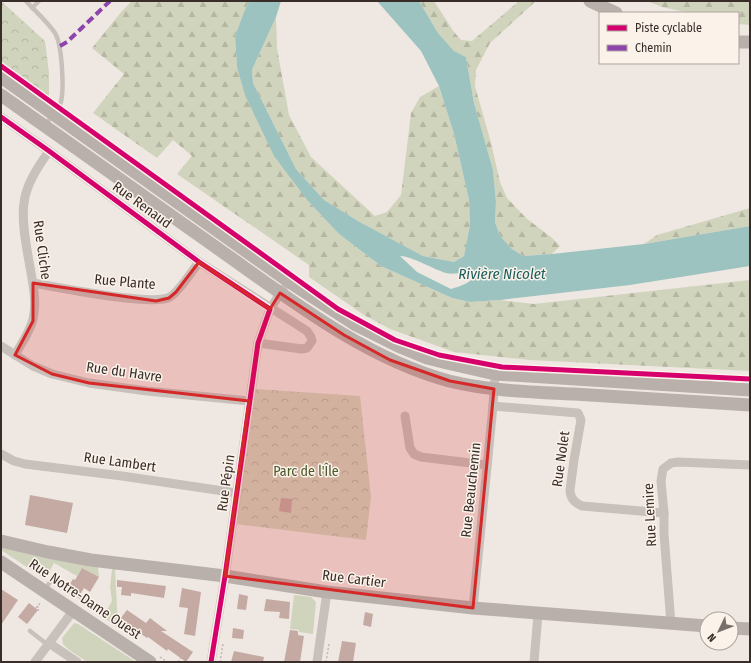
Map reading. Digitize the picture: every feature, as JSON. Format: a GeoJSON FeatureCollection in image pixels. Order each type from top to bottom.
{"type":"FeatureCollection","features":[{"type":"Feature","properties":{"kind":"main road"},"geometry":{"type":"LineString","coordinates":[[590,1],[614,12]]}},
{"type":"Feature","properties":{"kind":"main road"},"geometry":{"type":"LineString","coordinates":[[739,42],[750,42]]}},
{"type":"Feature","properties":{"kind":"main road"},"geometry":{"type":"LineString","coordinates":[[1,77],[288,282],[356,325],[398,346],[440,362],[495,374],[750,390]]}},
{"type":"Feature","properties":{"kind":"main road"},"geometry":{"type":"LineString","coordinates":[[1,95],[280,293],[344,335],[390,360],[426,374],[494,389],[750,405]]}},
{"type":"Feature","properties":{"kind":"main road","name":"Rue Cartier"},"geometry":{"type":"LineString","coordinates":[[1,541],[90,560],[225,576],[327,592],[538,614],[699,626]]}},
{"type":"Feature","properties":{"kind":"main road","name":"Rue Notre-Dame Ouest"},"geometry":{"type":"LineString","coordinates":[[1,563],[42,596],[73,611],[150,662]]}},
{"type":"Feature","properties":{"kind":"main road"},"geometry":{"type":"LineString","coordinates":[[739,628],[750,629]]}},
{"type":"Feature","properties":{"kind":"street","name":"Rue Renaud"},"geometry":{"type":"LineString","coordinates":[[1,117],[199,262],[306,332],[311,337],[312,341],[310,346],[302,349],[258,343]]}},
{"type":"Feature","properties":{"kind":"street","name":"Rue Cliche"},"geometry":{"type":"LineString","coordinates":[[15,355],[33,321],[35,312],[33,283],[23,216],[24,203],[31,180],[49,151]]}},
{"type":"Feature","properties":{"kind":"street","name":"Rue Plante"},"geometry":{"type":"LineString","coordinates":[[33,283],[93,294],[156,301],[169,298],[176,292],[199,262]]}},
{"type":"Feature","properties":{"kind":"street","name":"Rue Pépin"},"geometry":{"type":"LineString","coordinates":[[211,662],[225,576],[258,343],[270,309],[288,282]]}},
{"type":"Feature","properties":{"kind":"street","name":"Rue du Havre"},"geometry":{"type":"LineString","coordinates":[[1,346],[33,366],[52,374],[89,383],[147,391],[250,401]]}},
{"type":"Feature","properties":{"kind":"street","name":"Rue Beauchemin"},"geometry":{"type":"LineString","coordinates":[[473,608],[494,406],[495,374]]}},
{"type":"Feature","properties":{"kind":"street","name":"Rue Nolet"},"geometry":{"type":"LineString","coordinates":[[494,406],[578,413],[581,420],[570,490],[570,495],[574,501],[582,506],[664,513]]}},
{"type":"Feature","properties":{"kind":"street"},"geometry":{"type":"LineString","coordinates":[[405,416],[410,448],[414,454],[421,457],[487,465]]}},
{"type":"Feature","properties":{"kind":"street","name":"Rue Lambert"},"geometry":{"type":"LineString","coordinates":[[1,454],[14,461],[25,464],[122,476],[236,493]]}},
{"type":"Feature","properties":{"kind":"street","name":"Rue Lemire"},"geometry":{"type":"LineString","coordinates":[[671,624],[664,534],[663,470],[671,463],[678,462],[750,465]]}},
{"type":"Feature","properties":{"kind":"street"},"geometry":{"type":"LineString","coordinates":[[750,465],[750,474]]}},
{"type":"Feature","properties":{"kind":"street"},"geometry":{"type":"LineString","coordinates":[[317,662],[327,592]]}},
{"type":"Feature","properties":{"kind":"street"},"geometry":{"type":"LineString","coordinates":[[35,662],[73,611]]}},
{"type":"Feature","properties":{"kind":"street"},"geometry":{"type":"LineString","coordinates":[[534,662],[538,614]]}},
{"type":"Feature","properties":{"kind":"street"},"geometry":{"type":"LineString","coordinates":[[49,644],[77,662]]}},
{"type":"Feature","properties":{"kind":"lane"},"geometry":{"type":"LineString","coordinates":[[26,1],[55,33],[59,42],[63,94],[60,107],[44,126]]}},
{"type":"Feature","properties":{"kind":"lane"},"geometry":{"type":"LineString","coordinates":[[32,8],[39,1]]}},
{"type":"Feature","properties":{"kind":"lane"},"geometry":{"type":"LineString","coordinates":[[42,596],[52,579],[68,589]]}},
{"type":"Feature","properties":{"kind":"lane"},"geometry":{"type":"LineString","coordinates":[[79,596],[98,609]]}},
{"type":"Feature","properties":{"kind":"lane"},"geometry":{"type":"LineString","coordinates":[[30,631],[49,644]]}},
{"type":"Feature","properties":{"kind":"path"},"geometry":{"type":"LineString","coordinates":[[38,612],[39,609],[36,607],[42,596]]}},
{"type":"Feature","properties":{"kind":"path"},"geometry":{"type":"LineString","coordinates":[[178,662],[181,658]]}},
{"type":"Feature","properties":{"kind":"highlighted area"},"geometry":{"type":"Polygon","coordinates":[[[199,262],[270,309],[280,293],[344,335],[390,360],[450,381],[494,389],[473,608],[225,576],[249,401],[89,383],[52,374],[15,355],[33,321],[33,283],[156,301],[169,298],[176,292],[199,262]]]}},
{"type":"Feature","properties":{"kind":"green space"},"geometry":{"type":"Polygon","coordinates":[[[1,1],[45,41],[49,73],[49,104],[1,70],[1,1]]]}},
{"type":"Feature","properties":{"kind":"green space"},"geometry":{"type":"Polygon","coordinates":[[[132,1],[249,1],[235,36],[237,67],[308,201],[339,234],[381,266],[452,298],[470,302],[500,300],[534,304],[750,280],[750,371],[529,360],[454,352],[390,329],[364,315],[309,277],[309,265],[177,174],[192,156],[173,140],[157,158],[93,113],[124,74],[92,48],[132,1]]]}},
{"type":"Feature","properties":{"kind":"green space"},"geometry":{"type":"Polygon","coordinates":[[[419,1],[434,1],[454,32],[461,40],[472,41],[519,1],[536,1],[490,43],[476,70],[475,86],[500,182],[507,198],[526,218],[560,246],[552,254],[523,256],[512,249],[500,236],[495,222],[496,202],[493,170],[474,103],[466,57],[454,51],[438,33],[419,1]]]}},
{"type":"Feature","properties":{"kind":"green space"},"geometry":{"type":"Polygon","coordinates":[[[647,1],[750,1],[750,25],[739,24],[739,12],[684,12],[662,7],[647,1]]]}},
{"type":"Feature","properties":{"kind":"green space"},"geometry":{"type":"Polygon","coordinates":[[[276,17],[277,48],[289,115],[311,157],[375,216],[387,212],[401,195],[411,113],[420,97],[439,86],[454,134],[469,200],[470,225],[464,256],[454,262],[423,256],[358,221],[324,200],[296,169],[253,83],[252,70],[276,17]]]}},
{"type":"Feature","properties":{"kind":"green space"},"geometry":{"type":"Polygon","coordinates":[[[750,208],[750,226],[644,244],[657,235],[750,208]]]}},
{"type":"Feature","properties":{"kind":"green space","name":"Parc de l'Île"},"geometry":{"type":"Polygon","coordinates":[[[255,389],[360,396],[371,497],[366,540],[236,524],[255,389]]]}},
{"type":"Feature","properties":{"kind":"green space"},"geometry":{"type":"Polygon","coordinates":[[[1,546],[98,567],[99,577],[82,568],[77,576],[54,563],[45,579],[1,550],[1,546]]]}},
{"type":"Feature","properties":{"kind":"green space"},"geometry":{"type":"Polygon","coordinates":[[[113,568],[115,568],[118,628],[103,617],[112,601],[110,587],[113,568]]]}},
{"type":"Feature","properties":{"kind":"green space"},"geometry":{"type":"Polygon","coordinates":[[[294,595],[311,597],[316,602],[313,634],[290,629],[294,595]]]}},
{"type":"Feature","properties":{"kind":"green space"},"geometry":{"type":"Polygon","coordinates":[[[74,623],[78,624],[136,662],[87,662],[63,644],[62,638],[74,623]]]}},
{"type":"Feature","properties":{"kind":"water","name":"Rivière Nicolet"},"geometry":{"type":"Polygon","coordinates":[[[249,1],[281,1],[276,17],[252,70],[253,83],[296,169],[324,200],[358,221],[423,256],[454,262],[464,256],[470,225],[469,200],[454,134],[439,86],[421,51],[377,1],[419,1],[438,33],[454,51],[466,57],[474,103],[493,170],[496,202],[495,222],[500,236],[512,249],[523,256],[552,254],[644,244],[750,226],[750,266],[630,285],[470,302],[452,298],[381,266],[339,234],[308,201],[274,156],[245,95],[237,67],[235,36],[249,1]],[[400,256],[417,272],[451,289],[469,282],[476,274],[474,271],[449,274],[400,256]]]}},
{"type":"Feature","properties":{"kind":"building"},"geometry":{"type":"Polygon","coordinates":[[[30,495],[73,503],[67,533],[25,525],[30,495]]]}},
{"type":"Feature","properties":{"kind":"building"},"geometry":{"type":"Polygon","coordinates":[[[281,498],[292,499],[291,513],[279,511],[281,498]]]}},
{"type":"Feature","properties":{"kind":"building"},"geometry":{"type":"Polygon","coordinates":[[[82,568],[99,577],[90,592],[84,588],[81,593],[76,594],[75,597],[68,593],[71,591],[69,585],[73,579],[75,580],[82,568]]]}},
{"type":"Feature","properties":{"kind":"building"},"geometry":{"type":"Polygon","coordinates":[[[117,580],[166,586],[164,598],[131,593],[131,596],[121,595],[122,587],[117,587],[117,580]]]}},
{"type":"Feature","properties":{"kind":"building"},"geometry":{"type":"Polygon","coordinates":[[[182,588],[201,592],[195,636],[184,634],[188,608],[179,607],[182,588]]]}},
{"type":"Feature","properties":{"kind":"building"},"geometry":{"type":"Polygon","coordinates":[[[1,589],[18,600],[1,625],[1,589]]]}},
{"type":"Feature","properties":{"kind":"building"},"geometry":{"type":"Polygon","coordinates":[[[239,594],[248,596],[246,610],[237,609],[239,594]]]}},
{"type":"Feature","properties":{"kind":"building"},"geometry":{"type":"Polygon","coordinates":[[[266,599],[290,602],[289,619],[279,618],[280,612],[264,611],[266,599]]]}},
{"type":"Feature","properties":{"kind":"building"},"geometry":{"type":"Polygon","coordinates":[[[29,603],[38,610],[27,624],[18,617],[29,603]]]}},
{"type":"Feature","properties":{"kind":"building"},"geometry":{"type":"Polygon","coordinates":[[[127,610],[146,623],[150,618],[167,631],[161,631],[193,652],[186,662],[120,619],[127,610]]]}},
{"type":"Feature","properties":{"kind":"building"},"geometry":{"type":"Polygon","coordinates":[[[365,612],[373,614],[371,627],[363,625],[365,612]]]}},
{"type":"Feature","properties":{"kind":"building"},"geometry":{"type":"Polygon","coordinates":[[[233,628],[244,630],[243,639],[232,638],[233,628]]]}},
{"type":"Feature","properties":{"kind":"building"},"geometry":{"type":"Polygon","coordinates":[[[290,630],[298,631],[298,635],[304,636],[300,662],[284,662],[290,630]]]}},
{"type":"Feature","properties":{"kind":"building"},"geometry":{"type":"Polygon","coordinates":[[[342,641],[356,643],[353,662],[338,662],[342,641]]]}},
{"type":"Feature","properties":{"kind":"building"},"geometry":{"type":"Polygon","coordinates":[[[234,651],[264,657],[263,662],[231,662],[234,651]]]}},
{"type":"Feature","properties":{"kind":"marked path"},"geometry":{"type":"LineString","coordinates":[[60,46],[67,42],[110,1]]}},
{"type":"Feature","properties":{"kind":"cycle path"},"geometry":{"type":"LineString","coordinates":[[1,66],[338,309],[395,340],[439,355],[502,367],[750,379]]}},
{"type":"Feature","properties":{"kind":"cycle path"},"geometry":{"type":"LineString","coordinates":[[1,117],[199,262],[270,309],[258,343],[225,576],[211,662]]}}]}
